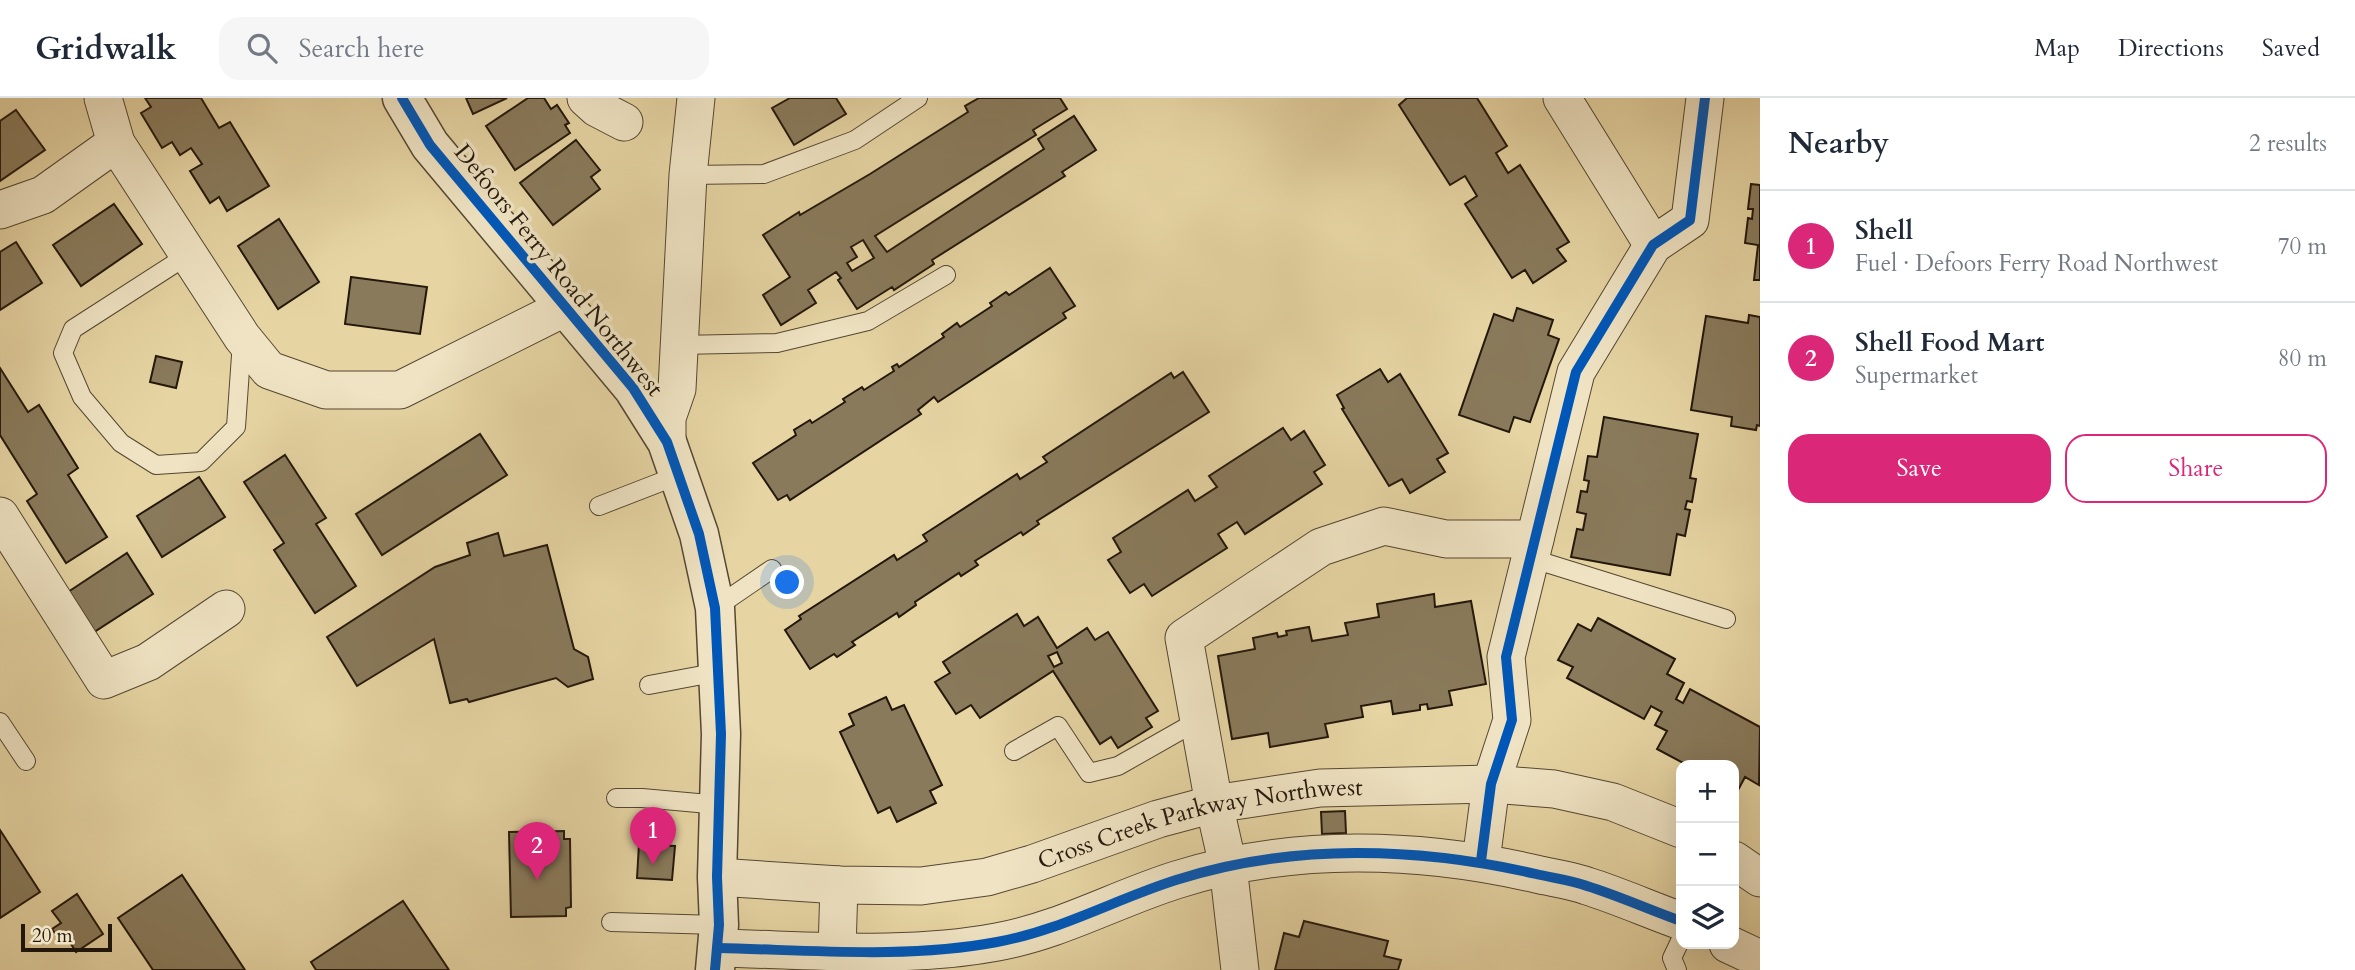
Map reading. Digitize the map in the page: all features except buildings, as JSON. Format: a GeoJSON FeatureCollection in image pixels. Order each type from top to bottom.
{"type":"FeatureCollection","features":[{"type":"Feature","properties":{"kind":"street"},"geometry":{"type":"LineString","coordinates":[[103,98],[116,143],[242,337],[269,370],[326,390],[400,390],[566,307]]}},
{"type":"Feature","properties":{"kind":"street","name":"Defoors Ferry Road Northwest"},"geometry":{"type":"LineString","coordinates":[[402,98],[430,145],[633,388],[673,459],[699,534],[715,608],[719,672],[720,805],[717,948]]}},
{"type":"Feature","properties":{"kind":"street"},"geometry":{"type":"LineString","coordinates":[[586,98],[597,108],[624,122]]}},
{"type":"Feature","properties":{"kind":"street"},"geometry":{"type":"LineString","coordinates":[[673,459],[667,418],[677,389],[688,175],[696,98]]}},
{"type":"Feature","properties":{"kind":"street"},"geometry":{"type":"LineString","coordinates":[[1562,98],[1653,245]]}},
{"type":"Feature","properties":{"kind":"street"},"geometry":{"type":"LineString","coordinates":[[1481,862],[1492,783],[1512,720],[1506,657],[1576,372],[1653,245],[1690,220],[1705,98]]}},
{"type":"Feature","properties":{"kind":"street"},"geometry":{"type":"LineString","coordinates":[[0,210],[43,195],[116,143]]}},
{"type":"Feature","properties":{"kind":"street"},"geometry":{"type":"LineString","coordinates":[[0,516],[103,680],[148,662],[226,609]]}},
{"type":"Feature","properties":{"kind":"street"},"geometry":{"type":"LineString","coordinates":[[1240,970],[1228,866],[1184,638],[1321,547],[1384,526],[1446,539],[1533,549]]}},
{"type":"Feature","properties":{"kind":"street","name":"Cross Creek Parkway Northwest"},"geometry":{"type":"LineString","coordinates":[[717,877],[839,885],[921,886],[987,877],[1032,864],[1158,819],[1214,804],[1320,788],[1492,783],[1555,789],[1613,802],[1676,827]]}},
{"type":"Feature","properties":{"kind":"street","name":"Cross Creek Parkway Northwest"},"geometry":{"type":"LineString","coordinates":[[717,948],[925,951],[999,942],[1054,926],[1176,880],[1228,866],[1284,857],[1356,853],[1419,855],[1481,862],[1587,885],[1676,919]]}},
{"type":"Feature","properties":{"kind":"street"},"geometry":{"type":"LineString","coordinates":[[1739,863],[1760,878]]}},
{"type":"Feature","properties":{"kind":"street"},"geometry":{"type":"LineString","coordinates":[[837,950],[839,885]]}},
{"type":"Feature","properties":{"kind":"street"},"geometry":{"type":"LineString","coordinates":[[1739,949],[1760,959]]}},
{"type":"Feature","properties":{"kind":"lane"},"geometry":{"type":"LineString","coordinates":[[888,118],[893,98]]}},
{"type":"Feature","properties":{"kind":"lane"},"geometry":{"type":"LineString","coordinates":[[688,175],[764,174],[855,141],[918,98]]}},
{"type":"Feature","properties":{"kind":"lane"},"geometry":{"type":"LineString","coordinates":[[188,255],[74,329],[63,353],[82,397],[121,443],[156,465],[201,462],[236,427],[242,337]]}},
{"type":"Feature","properties":{"kind":"lane"},"geometry":{"type":"LineString","coordinates":[[679,345],[777,343],[868,321],[946,275]]}},
{"type":"Feature","properties":{"kind":"lane"},"geometry":{"type":"LineString","coordinates":[[599,506],[673,459]]}},
{"type":"Feature","properties":{"kind":"lane"},"geometry":{"type":"LineString","coordinates":[[1533,549],[1726,619]]}},
{"type":"Feature","properties":{"kind":"lane"},"geometry":{"type":"LineString","coordinates":[[715,608],[772,569]]}},
{"type":"Feature","properties":{"kind":"lane"},"geometry":{"type":"LineString","coordinates":[[649,685],[719,672]]}},
{"type":"Feature","properties":{"kind":"lane"},"geometry":{"type":"LineString","coordinates":[[1014,751],[1058,726],[1088,773],[1118,766],[1199,720]]}},
{"type":"Feature","properties":{"kind":"lane"},"geometry":{"type":"LineString","coordinates":[[0,723],[26,761]]}},
{"type":"Feature","properties":{"kind":"lane"},"geometry":{"type":"LineString","coordinates":[[616,798],[720,805]]}},
{"type":"Feature","properties":{"kind":"lane"},"geometry":{"type":"LineString","coordinates":[[611,922],[717,948]]}},
{"type":"Feature","properties":{"kind":"lane"},"geometry":{"type":"LineString","coordinates":[[1676,949],[1672,958],[1677,970]]}},
{"type":"Feature","properties":{"kind":"cycle path"},"geometry":{"type":"LineString","coordinates":[[402,98],[430,145],[633,388],[667,442],[699,534],[715,608],[721,734],[717,877],[719,925],[715,970]]}},
{"type":"Feature","properties":{"kind":"cycle path"},"geometry":{"type":"LineString","coordinates":[[1481,861],[1491,784],[1512,720],[1506,657],[1576,372],[1653,245],[1690,220],[1705,98]]}},
{"type":"Feature","properties":{"kind":"cycle path"},"geometry":{"type":"LineString","coordinates":[[718,948],[893,952],[997,942],[1065,923],[1176,880],[1220,868],[1310,855],[1356,853],[1447,858],[1562,879],[1676,919]]}},
{"type":"Feature","properties":{"kind":"place","name":"Shell"},"geometry":{"type":"Point","coordinates":[653,865]}},
{"type":"Feature","properties":{"kind":"place","name":"Shell Food Mart"},"geometry":{"type":"Point","coordinates":[537,880]}}]}
